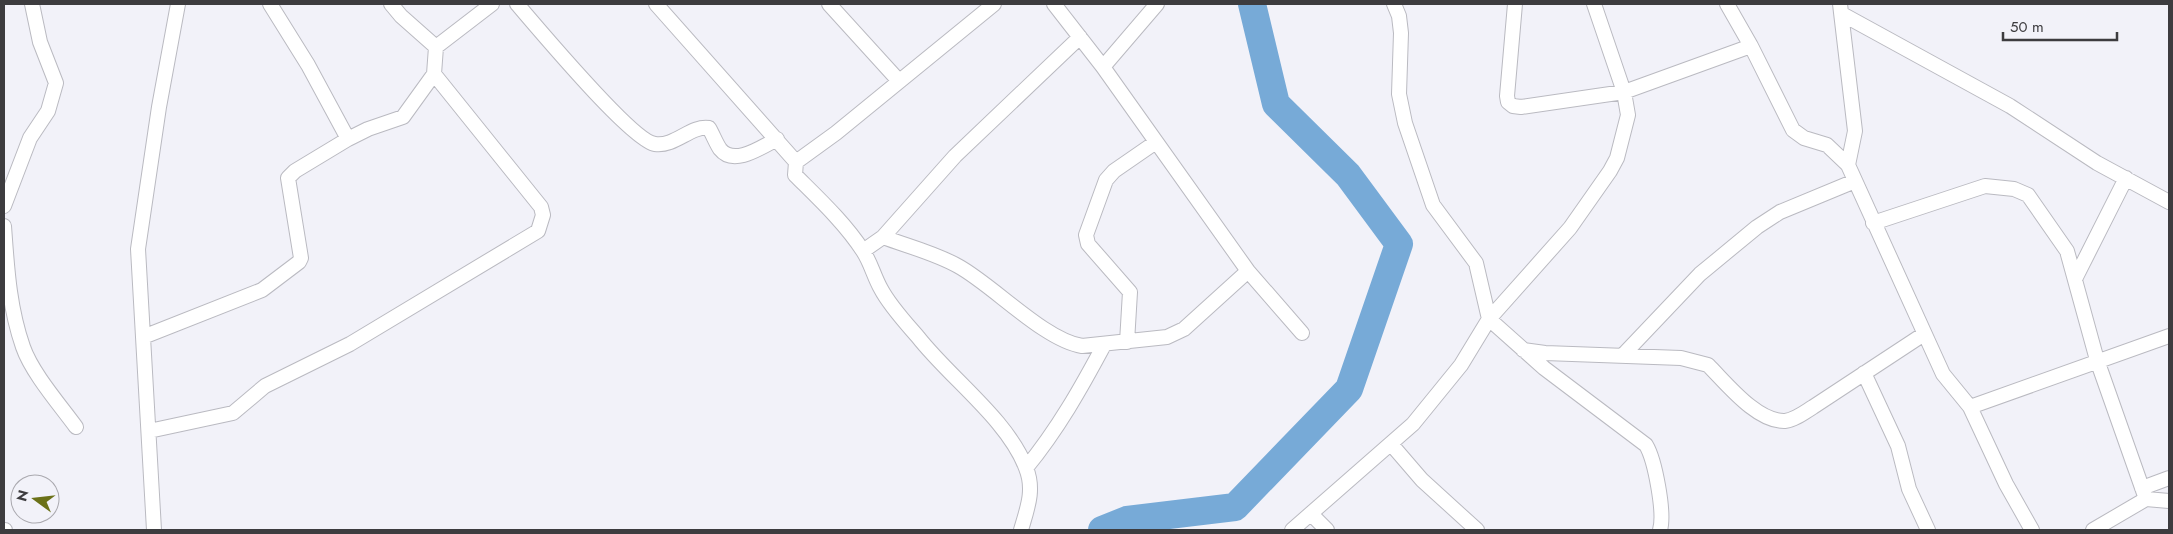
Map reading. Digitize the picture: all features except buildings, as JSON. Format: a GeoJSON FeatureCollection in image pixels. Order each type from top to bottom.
{"type":"FeatureCollection","features":[{"type":"Feature","properties":{"kind":"street"},"geometry":{"type":"LineString","coordinates":[[4,206],[30,138],[48,111],[56,83],[40,42],[32,4]]}},
{"type":"Feature","properties":{"kind":"street"},"geometry":{"type":"LineString","coordinates":[[154,530],[138,249],[178,4]]}},
{"type":"Feature","properties":{"kind":"street"},"geometry":{"type":"LineString","coordinates":[[270,4],[308,65],[348,140]]}},
{"type":"Feature","properties":{"kind":"street"},"geometry":{"type":"LineString","coordinates":[[391,4],[400,16],[436,47]]}},
{"type":"Feature","properties":{"kind":"street"},"geometry":{"type":"LineString","coordinates":[[143,337],[262,290],[299,262],[301,258],[288,178],[295,170],[368,129],[403,117],[434,74],[436,47],[492,4]]}},
{"type":"Feature","properties":{"kind":"street"},"geometry":{"type":"LineString","coordinates":[[517,4],[580,76],[635,133],[648,142],[656,145],[679,140],[693,132],[709,128],[721,150],[728,156],[750,153],[777,139]]}},
{"type":"Feature","properties":{"kind":"street"},"geometry":{"type":"LineString","coordinates":[[656,4],[796,162],[795,175],[863,252],[881,290],[919,339],[988,412],[1010,439],[1026,468],[1031,490],[1021,530]]}},
{"type":"Feature","properties":{"kind":"street"},"geometry":{"type":"LineString","coordinates":[[829,4],[899,81]]}},
{"type":"Feature","properties":{"kind":"street"},"geometry":{"type":"LineString","coordinates":[[796,162],[994,4]]}},
{"type":"Feature","properties":{"kind":"street"},"geometry":{"type":"LineString","coordinates":[[1054,4],[1103,67],[1248,271],[1302,332]]}},
{"type":"Feature","properties":{"kind":"street"},"geometry":{"type":"LineString","coordinates":[[1394,4],[1399,16],[1401,33],[1399,94],[1405,123],[1433,205],[1476,264],[1489,319],[1522,350],[1646,445],[1651,454],[1660,506],[1662,524],[1660,530]]}},
{"type":"Feature","properties":{"kind":"street"},"geometry":{"type":"LineString","coordinates":[[1515,4],[1508,102],[1512,106],[1521,107],[1624,92],[1751,46]]}},
{"type":"Feature","properties":{"kind":"street"},"geometry":{"type":"LineString","coordinates":[[1292,530],[1413,424],[1461,366],[1489,319],[1570,228],[1610,171],[1619,150],[1628,115],[1624,92],[1594,4]]}},
{"type":"Feature","properties":{"kind":"street"},"geometry":{"type":"LineString","coordinates":[[1726,4],[1751,46],[1793,130],[1804,138],[1827,145],[1848,165],[1944,374],[1970,407],[2006,484],[2032,530]]}},
{"type":"Feature","properties":{"kind":"street"},"geometry":{"type":"LineString","coordinates":[[1103,67],[1150,6]]}},
{"type":"Feature","properties":{"kind":"street"},"geometry":{"type":"LineString","coordinates":[[1841,9],[1855,131],[1848,165]]}},
{"type":"Feature","properties":{"kind":"street"},"geometry":{"type":"LineString","coordinates":[[1841,9],[2010,106],[2097,163],[2169,202]]}},
{"type":"Feature","properties":{"kind":"street"},"geometry":{"type":"LineString","coordinates":[[863,252],[883,237],[955,156],[1080,37]]}},
{"type":"Feature","properties":{"kind":"street"},"geometry":{"type":"LineString","coordinates":[[149,430],[233,413],[265,386],[350,344],[538,231],[544,216],[540,207],[434,74]]}},
{"type":"Feature","properties":{"kind":"street"},"geometry":{"type":"LineString","coordinates":[[1127,342],[1130,292],[1088,244],[1086,235],[1106,180],[1114,171],[1156,142]]}},
{"type":"Feature","properties":{"kind":"street"},"geometry":{"type":"LineString","coordinates":[[2075,280],[2126,178]]}},
{"type":"Feature","properties":{"kind":"street"},"geometry":{"type":"LineString","coordinates":[[1623,355],[1700,274],[1757,227],[1780,212],[1855,181]]}},
{"type":"Feature","properties":{"kind":"street"},"geometry":{"type":"LineString","coordinates":[[1873,223],[1973,188],[1985,186],[2014,189],[2028,195],[2067,251],[2097,360],[2144,493]]}},
{"type":"Feature","properties":{"kind":"street"},"geometry":{"type":"LineString","coordinates":[[4,226],[8,291],[24,348],[48,388],[76,427]]}},
{"type":"Feature","properties":{"kind":"street"},"geometry":{"type":"LineString","coordinates":[[883,237],[959,266],[1072,345],[1104,345],[1167,337],[1184,329],[1248,271]]}},
{"type":"Feature","properties":{"kind":"street"},"geometry":{"type":"LineString","coordinates":[[1522,350],[1545,353],[1681,358],[1700,362],[1708,365],[1758,413],[1785,420],[1794,418],[1924,334]]}},
{"type":"Feature","properties":{"kind":"street"},"geometry":{"type":"LineString","coordinates":[[1970,407],[2097,360],[2169,336]]}},
{"type":"Feature","properties":{"kind":"street"},"geometry":{"type":"LineString","coordinates":[[1026,468],[1048,441],[1072,405],[1104,345]]}},
{"type":"Feature","properties":{"kind":"street"},"geometry":{"type":"LineString","coordinates":[[1864,373],[1898,446],[1909,489],[1928,530]]}},
{"type":"Feature","properties":{"kind":"street"},"geometry":{"type":"LineString","coordinates":[[1391,444],[1422,480],[1477,530]]}},
{"type":"Feature","properties":{"kind":"street"},"geometry":{"type":"LineString","coordinates":[[2093,530],[2144,493],[2169,478]]}},
{"type":"Feature","properties":{"kind":"street"},"geometry":{"type":"LineString","coordinates":[[2144,493],[2169,501]]}},
{"type":"Feature","properties":{"kind":"street"},"geometry":{"type":"LineString","coordinates":[[1311,514],[1327,530]]}},
{"type":"Feature","properties":{"kind":"waterway"},"geometry":{"type":"LineString","coordinates":[[1102,530],[1127,520],[1235,507],[1349,389],[1399,244],[1348,175],[1276,104],[1252,4]]}}]}
